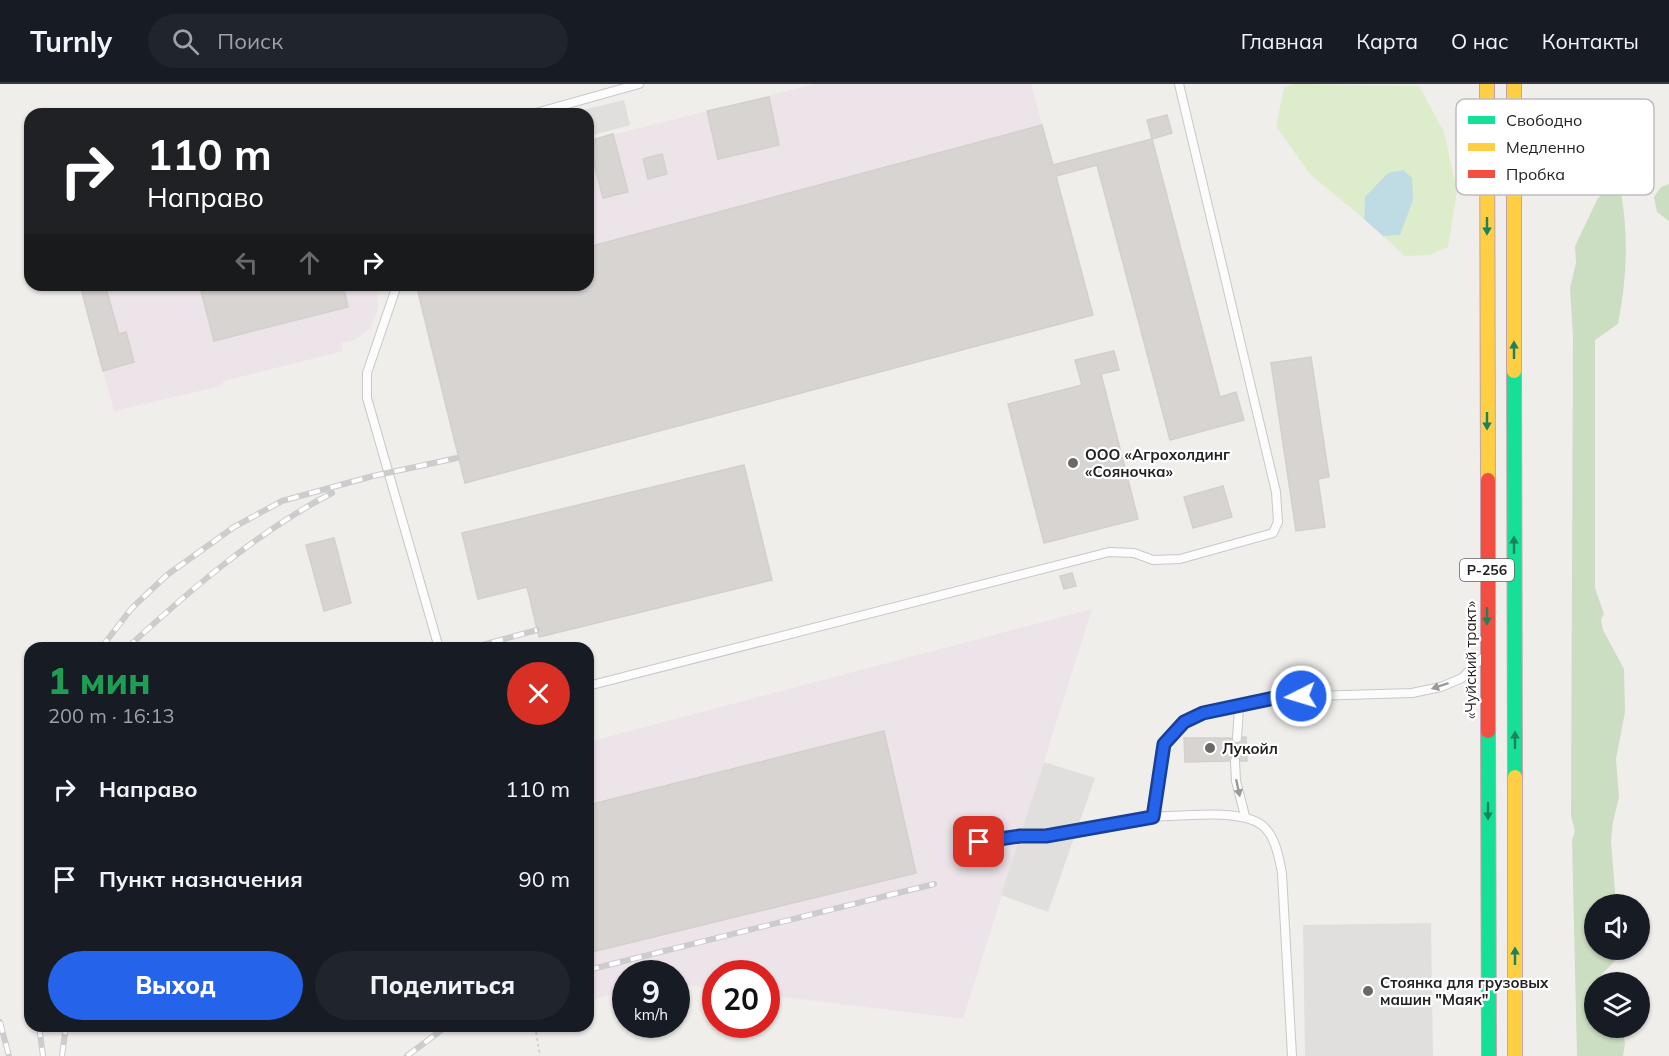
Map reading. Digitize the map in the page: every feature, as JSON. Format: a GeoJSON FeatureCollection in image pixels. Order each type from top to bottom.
{"type":"FeatureCollection","features":[{"type":"Feature","properties":{"kind":"highway","name":"Р-256"},"geometry":{"type":"LineString","coordinates":[[1514,84],[1514,99]]}},
{"type":"Feature","properties":{"kind":"highway","name":"«Чуйский тракт»"},"geometry":{"type":"LineString","coordinates":[[1487,195],[1489,1056]]}},
{"type":"Feature","properties":{"kind":"highway","name":"Р-256"},"geometry":{"type":"LineString","coordinates":[[1514,195],[1515,1056]]}},
{"type":"Feature","properties":{"kind":"lane"},"geometry":{"type":"LineString","coordinates":[[553,108],[639,84]]}},
{"type":"Feature","properties":{"kind":"lane"},"geometry":{"type":"LineString","coordinates":[[594,684],[1109,552],[1134,553],[1154,560],[1180,559],[1273,533],[1278,522],[1276,492],[1179,84]]}},
{"type":"Feature","properties":{"kind":"lane"},"geometry":{"type":"LineString","coordinates":[[395,291],[367,373],[367,398],[437,642]]}},
{"type":"Feature","properties":{"kind":"lane"},"geometry":{"type":"LineString","coordinates":[[1153,817],[1164,744],[1184,722],[1203,713],[1279,697],[1412,693],[1431,689],[1461,678],[1487,654]]}},
{"type":"Feature","properties":{"kind":"lane"},"geometry":{"type":"LineString","coordinates":[[1237,738],[1239,707]]}},
{"type":"Feature","properties":{"kind":"lane"},"geometry":{"type":"LineString","coordinates":[[1235,760],[1236,781],[1245,816]]}},
{"type":"Feature","properties":{"kind":"lane"},"geometry":{"type":"LineString","coordinates":[[979,842],[1020,836],[1046,836],[1153,817],[1245,816],[1264,826],[1278,851],[1282,873],[1292,1056]]}},
{"type":"Feature","properties":{"kind":"path"},"geometry":{"type":"LineString","coordinates":[[536,1032],[540,1056]]}},
{"type":"Feature","properties":{"kind":"shaded area"},"geometry":{"type":"Polygon","coordinates":[[[815,84],[1031,84],[1093,315],[465,483],[417,291],[594,291],[594,139],[815,84]]]}},
{"type":"Feature","properties":{"kind":"shaded area"},"geometry":{"type":"Polygon","coordinates":[[[624,100],[630,125],[594,135],[594,108],[591,108],[624,100]]]}},
{"type":"Feature","properties":{"kind":"shaded area"},"geometry":{"type":"Polygon","coordinates":[[[82,291],[376,291],[378,310],[370,328],[355,340],[341,343],[343,351],[224,381],[221,386],[114,411],[82,291]]]}},
{"type":"Feature","properties":{"kind":"shaded area"},"geometry":{"type":"Polygon","coordinates":[[[1092,609],[963,1019],[780,997],[780,960],[702,960],[702,987],[690,986],[690,960],[612,960],[612,995],[594,999],[594,740],[1092,609]]]}},
{"type":"Feature","properties":{"kind":"shaded area"},"geometry":{"type":"Polygon","coordinates":[[[1044,762],[1095,778],[1048,912],[1001,895],[1044,762]]]}},
{"type":"Feature","properties":{"kind":"shaded area","name":"Стоянка для грузовых машин \"Маяк\""},"geometry":{"type":"Polygon","coordinates":[[[1431,923],[1433,1056],[1305,1056],[1303,925],[1431,923]]]}},
{"type":"Feature","properties":{"kind":"green space"},"geometry":{"type":"Polygon","coordinates":[[[1294,84],[1419,86],[1444,132],[1456,186],[1448,247],[1430,255],[1405,256],[1383,236],[1400,235],[1365,197],[1364,219],[1310,174],[1276,126],[1284,88],[1294,84]]]}},
{"type":"Feature","properties":{"kind":"green space"},"geometry":{"type":"Polygon","coordinates":[[[1669,184],[1669,221],[1657,212],[1654,197],[1661,187],[1669,184]]]}},
{"type":"Feature","properties":{"kind":"green space"},"geometry":{"type":"Polygon","coordinates":[[[1601,195],[1621,195],[1626,239],[1625,273],[1618,324],[1595,340],[1595,588],[1604,614],[1601,620],[1603,630],[1624,669],[1625,712],[1616,759],[1619,797],[1611,841],[1615,894],[1584,894],[1584,960],[1616,960],[1604,972],[1584,972],[1584,1038],[1624,1038],[1623,1056],[1577,1056],[1572,840],[1575,831],[1571,816],[1573,337],[1570,288],[1576,263],[1575,246],[1598,198],[1601,195]]]}},
{"type":"Feature","properties":{"kind":"water"},"geometry":{"type":"Polygon","coordinates":[[[1403,170],[1412,178],[1413,200],[1400,235],[1383,236],[1364,219],[1365,197],[1388,173],[1403,170]]]}},
{"type":"Feature","properties":{"kind":"building"},"geometry":{"type":"Polygon","coordinates":[[[769,97],[779,145],[718,159],[707,111],[769,97]]]}},
{"type":"Feature","properties":{"kind":"building"},"geometry":{"type":"Polygon","coordinates":[[[1167,115],[1172,133],[1152,139],[1147,120],[1167,115]]]}},
{"type":"Feature","properties":{"kind":"building"},"geometry":{"type":"Polygon","coordinates":[[[1042,125],[1053,165],[1152,139],[1220,397],[1236,392],[1244,420],[1170,440],[1097,165],[1056,176],[1093,315],[465,483],[418,292],[594,291],[594,245],[1042,125]]]}},
{"type":"Feature","properties":{"kind":"building"},"geometry":{"type":"Polygon","coordinates":[[[613,134],[628,192],[603,198],[594,164],[594,139],[613,134]]]}},
{"type":"Feature","properties":{"kind":"building"},"geometry":{"type":"Polygon","coordinates":[[[662,154],[667,174],[648,179],[643,159],[662,154]]]}},
{"type":"Feature","properties":{"kind":"building"},"geometry":{"type":"Polygon","coordinates":[[[82,291],[107,291],[119,334],[126,332],[134,362],[103,371],[82,291]]]}},
{"type":"Feature","properties":{"kind":"building"},"geometry":{"type":"Polygon","coordinates":[[[201,291],[344,291],[348,307],[214,341],[201,291]]]}},
{"type":"Feature","properties":{"kind":"building"},"geometry":{"type":"Polygon","coordinates":[[[1114,351],[1119,370],[1101,374],[1138,519],[1044,543],[1008,404],[1082,385],[1075,360],[1114,351]]]}},
{"type":"Feature","properties":{"kind":"building"},"geometry":{"type":"Polygon","coordinates":[[[1311,357],[1329,477],[1318,479],[1325,527],[1296,531],[1271,363],[1311,357]]]}},
{"type":"Feature","properties":{"kind":"building"},"geometry":{"type":"Polygon","coordinates":[[[744,465],[772,580],[539,637],[527,587],[478,599],[462,533],[744,465]]]}},
{"type":"Feature","properties":{"kind":"building"},"geometry":{"type":"Polygon","coordinates":[[[1223,486],[1232,517],[1193,528],[1184,497],[1223,486]]]}},
{"type":"Feature","properties":{"kind":"building"},"geometry":{"type":"Polygon","coordinates":[[[334,538],[351,603],[324,611],[306,545],[334,538]]]}},
{"type":"Feature","properties":{"kind":"building"},"geometry":{"type":"Polygon","coordinates":[[[1072,573],[1076,586],[1064,589],[1060,576],[1072,573]]]}},
{"type":"Feature","properties":{"kind":"building"},"geometry":{"type":"Polygon","coordinates":[[[884,731],[916,873],[594,952],[594,804],[884,731]]]}},
{"type":"Feature","properties":{"kind":"building"},"geometry":{"type":"Polygon","coordinates":[[[1243,737],[1246,737],[1247,761],[1241,761],[1235,755],[1229,761],[1185,762],[1184,738],[1231,738],[1233,743],[1237,744],[1242,742],[1243,737]]]}},
{"type":"Feature","properties":{"kind":"railway"},"geometry":{"type":"LineString","coordinates":[[106,642],[132,608],[167,575],[234,527],[282,501],[373,476],[457,458]]}},
{"type":"Feature","properties":{"kind":"railway"},"geometry":{"type":"LineString","coordinates":[[134,642],[199,584],[251,544],[332,493]]}},
{"type":"Feature","properties":{"kind":"railway"},"geometry":{"type":"LineString","coordinates":[[493,642],[537,630]]}},
{"type":"Feature","properties":{"kind":"railway"},"geometry":{"type":"LineString","coordinates":[[594,969],[934,884]]}},
{"type":"Feature","properties":{"kind":"railway"},"geometry":{"type":"LineString","coordinates":[[0,1022],[9,1056]]}},
{"type":"Feature","properties":{"kind":"railway"},"geometry":{"type":"LineString","coordinates":[[40,1032],[43,1056]]}},
{"type":"Feature","properties":{"kind":"railway"},"geometry":{"type":"LineString","coordinates":[[62,1056],[65,1032]]}},
{"type":"Feature","properties":{"kind":"railway"},"geometry":{"type":"LineString","coordinates":[[407,1056],[439,1032]]}},
{"type":"Feature","properties":{"kind":"traffic: fast"},"geometry":{"type":"LineString","coordinates":[[1514,371],[1515,777]]}},
{"type":"Feature","properties":{"kind":"traffic: fast"},"geometry":{"type":"LineString","coordinates":[[1488,731],[1489,1056]]}},
{"type":"Feature","properties":{"kind":"traffic: slow"},"geometry":{"type":"LineString","coordinates":[[1487,84],[1487,99]]}},
{"type":"Feature","properties":{"kind":"traffic: slow"},"geometry":{"type":"LineString","coordinates":[[1514,84],[1514,99]]}},
{"type":"Feature","properties":{"kind":"traffic: slow"},"geometry":{"type":"LineString","coordinates":[[1487,195],[1488,480]]}},
{"type":"Feature","properties":{"kind":"traffic: slow"},"geometry":{"type":"LineString","coordinates":[[1514,195],[1514,371]]}},
{"type":"Feature","properties":{"kind":"traffic: slow"},"geometry":{"type":"LineString","coordinates":[[1515,777],[1515,1056]]}},
{"type":"Feature","properties":{"kind":"traffic: jam"},"geometry":{"type":"LineString","coordinates":[[1488,480],[1488,731]]}},
{"type":"Feature","properties":{"kind":"place","name":"ООО «Агрохолдинг «Сояночка»"},"geometry":{"type":"Point","coordinates":[1073,463]}},
{"type":"Feature","properties":{"kind":"place","name":"Лукойл"},"geometry":{"type":"Point","coordinates":[1210,748]}},
{"type":"Feature","properties":{"kind":"place","name":"Стоянка для грузовых машин \"Маяк\""},"geometry":{"type":"Point","coordinates":[1368,991]}},
{"type":"Feature","properties":{"kind":"route"},"geometry":{"type":"LineString","coordinates":[[979,842],[1020,836],[1046,836],[1153,817],[1164,744],[1184,722],[1203,713],[1279,697],[1301,696]]}}]}
